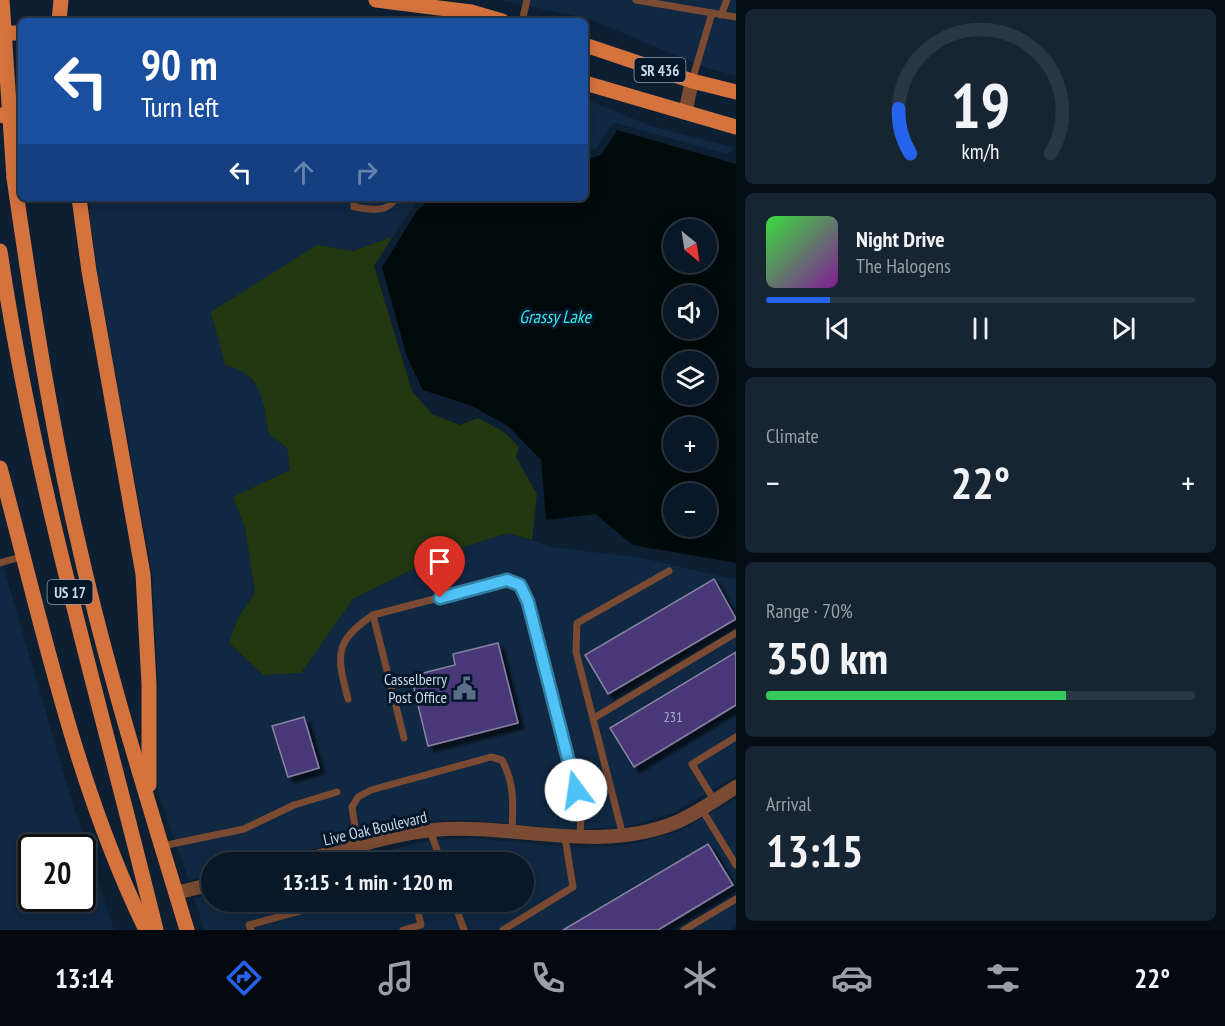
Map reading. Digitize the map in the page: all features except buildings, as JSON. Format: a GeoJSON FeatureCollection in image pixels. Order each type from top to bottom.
{"type":"FeatureCollection","features":[{"type":"Feature","properties":{"kind":"main road","name":"US 17"},"geometry":{"type":"LineString","coordinates":[[2,0],[18,200]]}},
{"type":"Feature","properties":{"kind":"main road"},"geometry":{"type":"LineString","coordinates":[[59,18],[61,0]]}},
{"type":"Feature","properties":{"kind":"main road"},"geometry":{"type":"LineString","coordinates":[[379,0],[444,4],[492,18]]}},
{"type":"Feature","properties":{"kind":"main road"},"geometry":{"type":"LineString","coordinates":[[0,33],[18,33]]}},
{"type":"Feature","properties":{"kind":"main road","name":"SR 436"},"geometry":{"type":"LineString","coordinates":[[588,46],[692,81],[736,92]]}},
{"type":"Feature","properties":{"kind":"main road","name":"SR 436"},"geometry":{"type":"LineString","coordinates":[[588,84],[736,128]]}},
{"type":"Feature","properties":{"kind":"main road"},"geometry":{"type":"LineString","coordinates":[[0,115],[18,119]]}},
{"type":"Feature","properties":{"kind":"main road","name":"US 17"},"geometry":{"type":"LineString","coordinates":[[18,201],[38,345],[79,549],[101,638],[187,930]]}},
{"type":"Feature","properties":{"kind":"main road"},"geometry":{"type":"LineString","coordinates":[[79,201],[89,271],[143,574],[149,684],[149,803]]}},
{"type":"Feature","properties":{"kind":"main road","name":"US 17"},"geometry":{"type":"LineString","coordinates":[[0,251],[13,341],[58,545],[156,930]]}},
{"type":"Feature","properties":{"kind":"main road"},"geometry":{"type":"LineString","coordinates":[[0,468],[86,782],[125,886],[147,930]]}},
{"type":"Feature","properties":{"kind":"street"},"geometry":{"type":"LineString","coordinates":[[685,113],[692,81]]}},
{"type":"Feature","properties":{"kind":"street","name":"Live Oak Boulevard"},"geometry":{"type":"LineString","coordinates":[[348,852],[358,847],[430,830],[471,828],[580,839],[623,836],[677,822],[736,787]]}},
{"type":"Feature","properties":{"kind":"street"},"geometry":{"type":"LineString","coordinates":[[176,893],[201,887]]}},
{"type":"Feature","properties":{"kind":"lane"},"geometry":{"type":"LineString","coordinates":[[523,18],[527,0]]}},
{"type":"Feature","properties":{"kind":"lane"},"geometry":{"type":"LineString","coordinates":[[636,0],[736,17]]}},
{"type":"Feature","properties":{"kind":"lane"},"geometry":{"type":"LineString","coordinates":[[721,15],[727,0]]}},
{"type":"Feature","properties":{"kind":"lane"},"geometry":{"type":"LineString","coordinates":[[692,81],[712,13]]}},
{"type":"Feature","properties":{"kind":"lane"},"geometry":{"type":"LineString","coordinates":[[354,201],[354,207],[383,210],[394,201]]}},
{"type":"Feature","properties":{"kind":"lane"},"geometry":{"type":"LineString","coordinates":[[0,563],[24,556]]}},
{"type":"Feature","properties":{"kind":"lane"},"geometry":{"type":"LineString","coordinates":[[623,836],[576,652],[577,623],[669,571]]}},
{"type":"Feature","properties":{"kind":"lane"},"geometry":{"type":"LineString","coordinates":[[348,699],[339,663],[340,650],[346,637],[373,615],[507,580],[520,585],[528,602],[581,812],[580,839]]}},
{"type":"Feature","properties":{"kind":"lane"},"geometry":{"type":"LineString","coordinates":[[373,615],[404,738]]}},
{"type":"Feature","properties":{"kind":"lane"},"geometry":{"type":"LineString","coordinates":[[594,718],[736,633]]}},
{"type":"Feature","properties":{"kind":"lane"},"geometry":{"type":"LineString","coordinates":[[714,800],[692,764],[736,736]]}},
{"type":"Feature","properties":{"kind":"lane"},"geometry":{"type":"LineString","coordinates":[[358,847],[352,807],[358,797],[371,790],[491,757],[502,760],[509,773],[514,798],[512,832]]}},
{"type":"Feature","properties":{"kind":"lane"},"geometry":{"type":"LineString","coordinates":[[162,846],[244,829],[294,805],[337,792]]}},
{"type":"Feature","properties":{"kind":"lane"},"geometry":{"type":"LineString","coordinates":[[701,808],[736,865]]}},
{"type":"Feature","properties":{"kind":"lane"},"geometry":{"type":"LineString","coordinates":[[430,830],[438,852]]}},
{"type":"Feature","properties":{"kind":"lane"},"geometry":{"type":"LineString","coordinates":[[503,930],[573,887],[566,838]]}},
{"type":"Feature","properties":{"kind":"lane"},"geometry":{"type":"LineString","coordinates":[[684,930],[736,898]]}},
{"type":"Feature","properties":{"kind":"lane"},"geometry":{"type":"LineString","coordinates":[[251,930],[249,925],[294,912]]}},
{"type":"Feature","properties":{"kind":"lane"},"geometry":{"type":"LineString","coordinates":[[403,930],[421,925],[418,912]]}},
{"type":"Feature","properties":{"kind":"lane"},"geometry":{"type":"LineString","coordinates":[[458,912],[464,930]]}},
{"type":"Feature","properties":{"kind":"shaded area"},"geometry":{"type":"Polygon","coordinates":[[[500,0],[736,0],[736,76],[704,67],[584,18],[500,0]]]}},
{"type":"Feature","properties":{"kind":"shaded area"},"geometry":{"type":"Polygon","coordinates":[[[588,100],[651,126],[736,148],[726,154],[616,123],[610,126],[597,148],[588,151],[588,100]]]}},
{"type":"Feature","properties":{"kind":"shaded area"},"geometry":{"type":"Polygon","coordinates":[[[88,201],[417,201],[392,237],[353,251],[317,245],[244,370],[261,392],[269,434],[287,448],[290,470],[233,497],[245,528],[255,593],[238,618],[229,643],[263,675],[301,673],[353,599],[448,552],[508,533],[552,547],[642,558],[736,580],[736,776],[673,813],[629,826],[579,830],[471,820],[428,821],[301,852],[201,852],[201,878],[189,881],[158,792],[158,684],[152,573],[97,271],[89,210],[91,209],[88,201]]]}},
{"type":"Feature","properties":{"kind":"shaded area"},"geometry":{"type":"Polygon","coordinates":[[[0,555],[82,834],[18,834],[18,912],[96,912],[96,875],[114,930],[0,930],[0,555]]]}},
{"type":"Feature","properties":{"kind":"shaded area"},"geometry":{"type":"Polygon","coordinates":[[[736,798],[736,926],[729,930],[204,930],[194,898],[201,896],[201,912],[534,912],[534,852],[380,852],[432,840],[472,838],[581,848],[633,844],[680,831],[736,798]]]}},
{"type":"Feature","properties":{"kind":"green space"},"geometry":{"type":"Polygon","coordinates":[[[401,224],[374,266],[412,391],[432,414],[460,425],[478,418],[504,432],[519,447],[516,457],[537,494],[532,540],[508,533],[448,552],[353,599],[301,673],[263,675],[229,643],[238,618],[255,593],[245,528],[233,497],[290,470],[287,448],[269,434],[262,400],[254,382],[238,369],[225,365],[211,312],[317,245],[353,251],[392,237],[401,224]]]}},
{"type":"Feature","properties":{"kind":"water","name":"Grassy Lake"},"geometry":{"type":"Polygon","coordinates":[[[617,130],[736,164],[736,563],[633,545],[595,514],[546,520],[541,460],[508,426],[472,406],[423,390],[407,357],[382,267],[417,211],[428,201],[588,201],[588,160],[602,154],[617,130]]]}},
{"type":"Feature","properties":{"kind":"place","name":"Casselberry Post Office"},"geometry":{"type":"Point","coordinates":[465,688]}},
{"type":"Feature","properties":{"kind":"route"},"geometry":{"type":"LineString","coordinates":[[440,598],[507,580],[520,585],[528,602],[576,790]]}}]}
